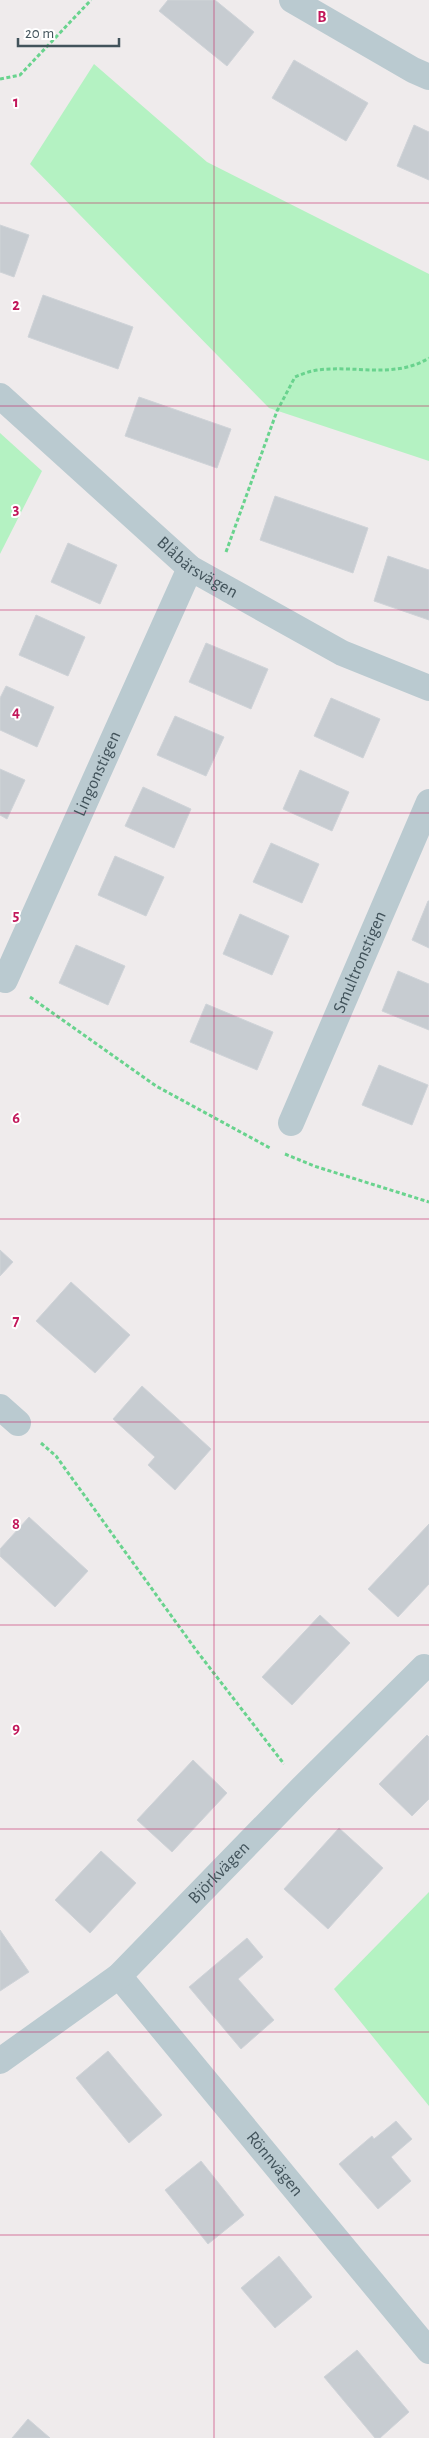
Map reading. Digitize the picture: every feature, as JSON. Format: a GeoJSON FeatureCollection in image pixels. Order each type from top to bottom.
{"type":"FeatureCollection","features":[{"type":"Feature","properties":{"kind":"street"},"geometry":{"type":"LineString","coordinates":[[292,0],[413,70],[429,77]]}},
{"type":"Feature","properties":{"kind":"street","name":"Blåbärsvägen"},"geometry":{"type":"LineString","coordinates":[[0,396],[190,568],[342,653],[429,688]]}},
{"type":"Feature","properties":{"kind":"street","name":"Lingonstigen"},"geometry":{"type":"LineString","coordinates":[[5,980],[190,568]]}},
{"type":"Feature","properties":{"kind":"street","name":"Smultronstigen"},"geometry":{"type":"LineString","coordinates":[[291,1123],[429,802]]}},
{"type":"Feature","properties":{"kind":"street","name":"Björkvägen"},"geometry":{"type":"LineString","coordinates":[[0,2061],[119,1976],[302,1788],[424,1667]]}},
{"type":"Feature","properties":{"kind":"street","name":"Rönnvägen"},"geometry":{"type":"LineString","coordinates":[[119,1976],[429,2351]]}},
{"type":"Feature","properties":{"kind":"path"},"geometry":{"type":"LineString","coordinates":[[0,79],[20,75],[91,0]]}},
{"type":"Feature","properties":{"kind":"path"},"geometry":{"type":"LineString","coordinates":[[222,561],[277,411],[295,376],[318,370],[383,371],[417,365],[429,358]]}},
{"type":"Feature","properties":{"kind":"path"},"geometry":{"type":"LineString","coordinates":[[5,980],[156,1086],[275,1150]]}},
{"type":"Feature","properties":{"kind":"path"},"geometry":{"type":"LineString","coordinates":[[283,1154],[314,1166],[429,1202]]}},
{"type":"Feature","properties":{"kind":"path"},"geometry":{"type":"LineString","coordinates":[[9,1415],[56,1456],[196,1650],[302,1788]]}},
{"type":"Feature","properties":{"kind":"green space"},"geometry":{"type":"Polygon","coordinates":[[[94,64],[207,162],[429,274],[429,461],[269,408],[30,164],[94,64]]]}},
{"type":"Feature","properties":{"kind":"green space"},"geometry":{"type":"Polygon","coordinates":[[[0,433],[42,471],[0,554],[0,433]]]}},
{"type":"Feature","properties":{"kind":"green space"},"geometry":{"type":"Polygon","coordinates":[[[429,1892],[429,2106],[334,1989],[429,1892]]]}},
{"type":"Feature","properties":{"kind":"building"},"geometry":{"type":"Polygon","coordinates":[[[168,0],[215,0],[254,32],[227,66],[159,11],[168,0]]]}},
{"type":"Feature","properties":{"kind":"building"},"geometry":{"type":"Polygon","coordinates":[[[294,60],[368,103],[346,141],[272,98],[294,60]]]}},
{"type":"Feature","properties":{"kind":"building"},"geometry":{"type":"Polygon","coordinates":[[[414,125],[429,132],[429,180],[397,166],[414,125]]]}},
{"type":"Feature","properties":{"kind":"building"},"geometry":{"type":"Polygon","coordinates":[[[0,225],[29,235],[14,277],[0,272],[0,225]]]}},
{"type":"Feature","properties":{"kind":"building"},"geometry":{"type":"Polygon","coordinates":[[[43,295],[133,327],[118,369],[28,337],[43,295]]]}},
{"type":"Feature","properties":{"kind":"building"},"geometry":{"type":"Polygon","coordinates":[[[139,397],[231,429],[217,468],[125,436],[139,397]]]}},
{"type":"Feature","properties":{"kind":"building"},"geometry":{"type":"Polygon","coordinates":[[[275,496],[368,528],[353,573],[260,540],[275,496]]]}},
{"type":"Feature","properties":{"kind":"building"},"geometry":{"type":"Polygon","coordinates":[[[68,543],[117,565],[100,604],[51,582],[68,543]]]}},
{"type":"Feature","properties":{"kind":"building"},"geometry":{"type":"Polygon","coordinates":[[[388,556],[429,570],[429,620],[374,601],[388,556]]]}},
{"type":"Feature","properties":{"kind":"building"},"geometry":{"type":"Polygon","coordinates":[[[36,615],[85,637],[68,676],[19,655],[36,615]]]}},
{"type":"Feature","properties":{"kind":"building"},"geometry":{"type":"Polygon","coordinates":[[[206,643],[268,669],[251,709],[189,682],[206,643]]]}},
{"type":"Feature","properties":{"kind":"building"},"geometry":{"type":"Polygon","coordinates":[[[6,686],[54,707],[37,747],[0,730],[0,698],[6,686]]]}},
{"type":"Feature","properties":{"kind":"building"},"geometry":{"type":"Polygon","coordinates":[[[331,698],[380,719],[363,758],[314,736],[331,698]]]}},
{"type":"Feature","properties":{"kind":"building"},"geometry":{"type":"Polygon","coordinates":[[[175,716],[224,737],[206,776],[157,755],[175,716]]]}},
{"type":"Feature","properties":{"kind":"building"},"geometry":{"type":"Polygon","coordinates":[[[0,769],[25,780],[7,819],[0,815],[0,769]]]}},
{"type":"Feature","properties":{"kind":"building"},"geometry":{"type":"Polygon","coordinates":[[[300,770],[349,792],[332,831],[283,809],[300,770]]]}},
{"type":"Feature","properties":{"kind":"building"},"geometry":{"type":"Polygon","coordinates":[[[143,787],[191,809],[174,848],[125,826],[143,787]]]}},
{"type":"Feature","properties":{"kind":"building"},"geometry":{"type":"Polygon","coordinates":[[[271,843],[319,864],[302,903],[253,882],[271,843]]]}},
{"type":"Feature","properties":{"kind":"building"},"geometry":{"type":"Polygon","coordinates":[[[115,856],[164,877],[146,916],[98,895],[115,856]]]}},
{"type":"Feature","properties":{"kind":"building"},"geometry":{"type":"Polygon","coordinates":[[[429,901],[429,948],[412,940],[429,901]]]}},
{"type":"Feature","properties":{"kind":"building"},"geometry":{"type":"Polygon","coordinates":[[[240,914],[289,936],[272,975],[223,954],[240,914]]]}},
{"type":"Feature","properties":{"kind":"building"},"geometry":{"type":"Polygon","coordinates":[[[76,945],[125,966],[108,1005],[59,983],[76,945]]]}},
{"type":"Feature","properties":{"kind":"building"},"geometry":{"type":"Polygon","coordinates":[[[398,971],[429,984],[429,1030],[382,1011],[398,971]]]}},
{"type":"Feature","properties":{"kind":"building"},"geometry":{"type":"Polygon","coordinates":[[[206,1004],[273,1032],[257,1070],[190,1042],[206,1004]]]}},
{"type":"Feature","properties":{"kind":"building"},"geometry":{"type":"Polygon","coordinates":[[[379,1065],[428,1085],[412,1125],[362,1105],[379,1065]]]}},
{"type":"Feature","properties":{"kind":"building"},"geometry":{"type":"Polygon","coordinates":[[[0,1250],[13,1262],[0,1276],[0,1250]]]}},
{"type":"Feature","properties":{"kind":"building"},"geometry":{"type":"Polygon","coordinates":[[[71,1282],[130,1335],[95,1373],[36,1321],[71,1282]]]}},
{"type":"Feature","properties":{"kind":"building"},"geometry":{"type":"Polygon","coordinates":[[[142,1386],[211,1449],[175,1490],[148,1465],[155,1457],[113,1419],[142,1386]]]}},
{"type":"Feature","properties":{"kind":"building"},"geometry":{"type":"Polygon","coordinates":[[[29,1517],[88,1571],[55,1607],[0,1556],[0,1549],[29,1517]]]}},
{"type":"Feature","properties":{"kind":"building"},"geometry":{"type":"Polygon","coordinates":[[[429,1524],[429,1584],[398,1617],[368,1589],[429,1524]]]}},
{"type":"Feature","properties":{"kind":"building"},"geometry":{"type":"Polygon","coordinates":[[[320,1615],[350,1643],[292,1705],[262,1677],[320,1615]]]}},
{"type":"Feature","properties":{"kind":"building"},"geometry":{"type":"Polygon","coordinates":[[[427,1735],[429,1737],[429,1799],[412,1816],[379,1784],[427,1735]]]}},
{"type":"Feature","properties":{"kind":"building"},"geometry":{"type":"Polygon","coordinates":[[[193,1760],[227,1793],[172,1852],[137,1820],[193,1760]]]}},
{"type":"Feature","properties":{"kind":"building"},"geometry":{"type":"Polygon","coordinates":[[[339,1828],[383,1868],[328,1929],[284,1889],[339,1828]]]}},
{"type":"Feature","properties":{"kind":"building"},"geometry":{"type":"Polygon","coordinates":[[[101,1851],[136,1883],[90,1933],[55,1900],[101,1851]]]}},
{"type":"Feature","properties":{"kind":"building"},"geometry":{"type":"Polygon","coordinates":[[[0,1930],[29,1972],[0,1991],[0,1930]]]}},
{"type":"Feature","properties":{"kind":"building"},"geometry":{"type":"Polygon","coordinates":[[[247,1938],[263,1957],[238,1979],[274,2020],[241,2049],[189,1987],[247,1938]]]}},
{"type":"Feature","properties":{"kind":"building"},"geometry":{"type":"Polygon","coordinates":[[[108,2051],[162,2115],[129,2143],[76,2078],[108,2051]]]}},
{"type":"Feature","properties":{"kind":"building"},"geometry":{"type":"Polygon","coordinates":[[[396,2121],[412,2139],[391,2157],[411,2181],[378,2209],[339,2164],[372,2136],[374,2139],[396,2121]]]}},
{"type":"Feature","properties":{"kind":"building"},"geometry":{"type":"Polygon","coordinates":[[[201,2161],[244,2215],[208,2244],[165,2190],[201,2161]]]}},
{"type":"Feature","properties":{"kind":"building"},"geometry":{"type":"Polygon","coordinates":[[[279,2256],[312,2297],[275,2328],[241,2288],[279,2256]]]}},
{"type":"Feature","properties":{"kind":"building"},"geometry":{"type":"Polygon","coordinates":[[[357,2350],[409,2412],[380,2438],[375,2438],[324,2377],[357,2350]]]}},
{"type":"Feature","properties":{"kind":"building"},"geometry":{"type":"Polygon","coordinates":[[[28,2419],[50,2438],[12,2438],[28,2419]]]}}]}
